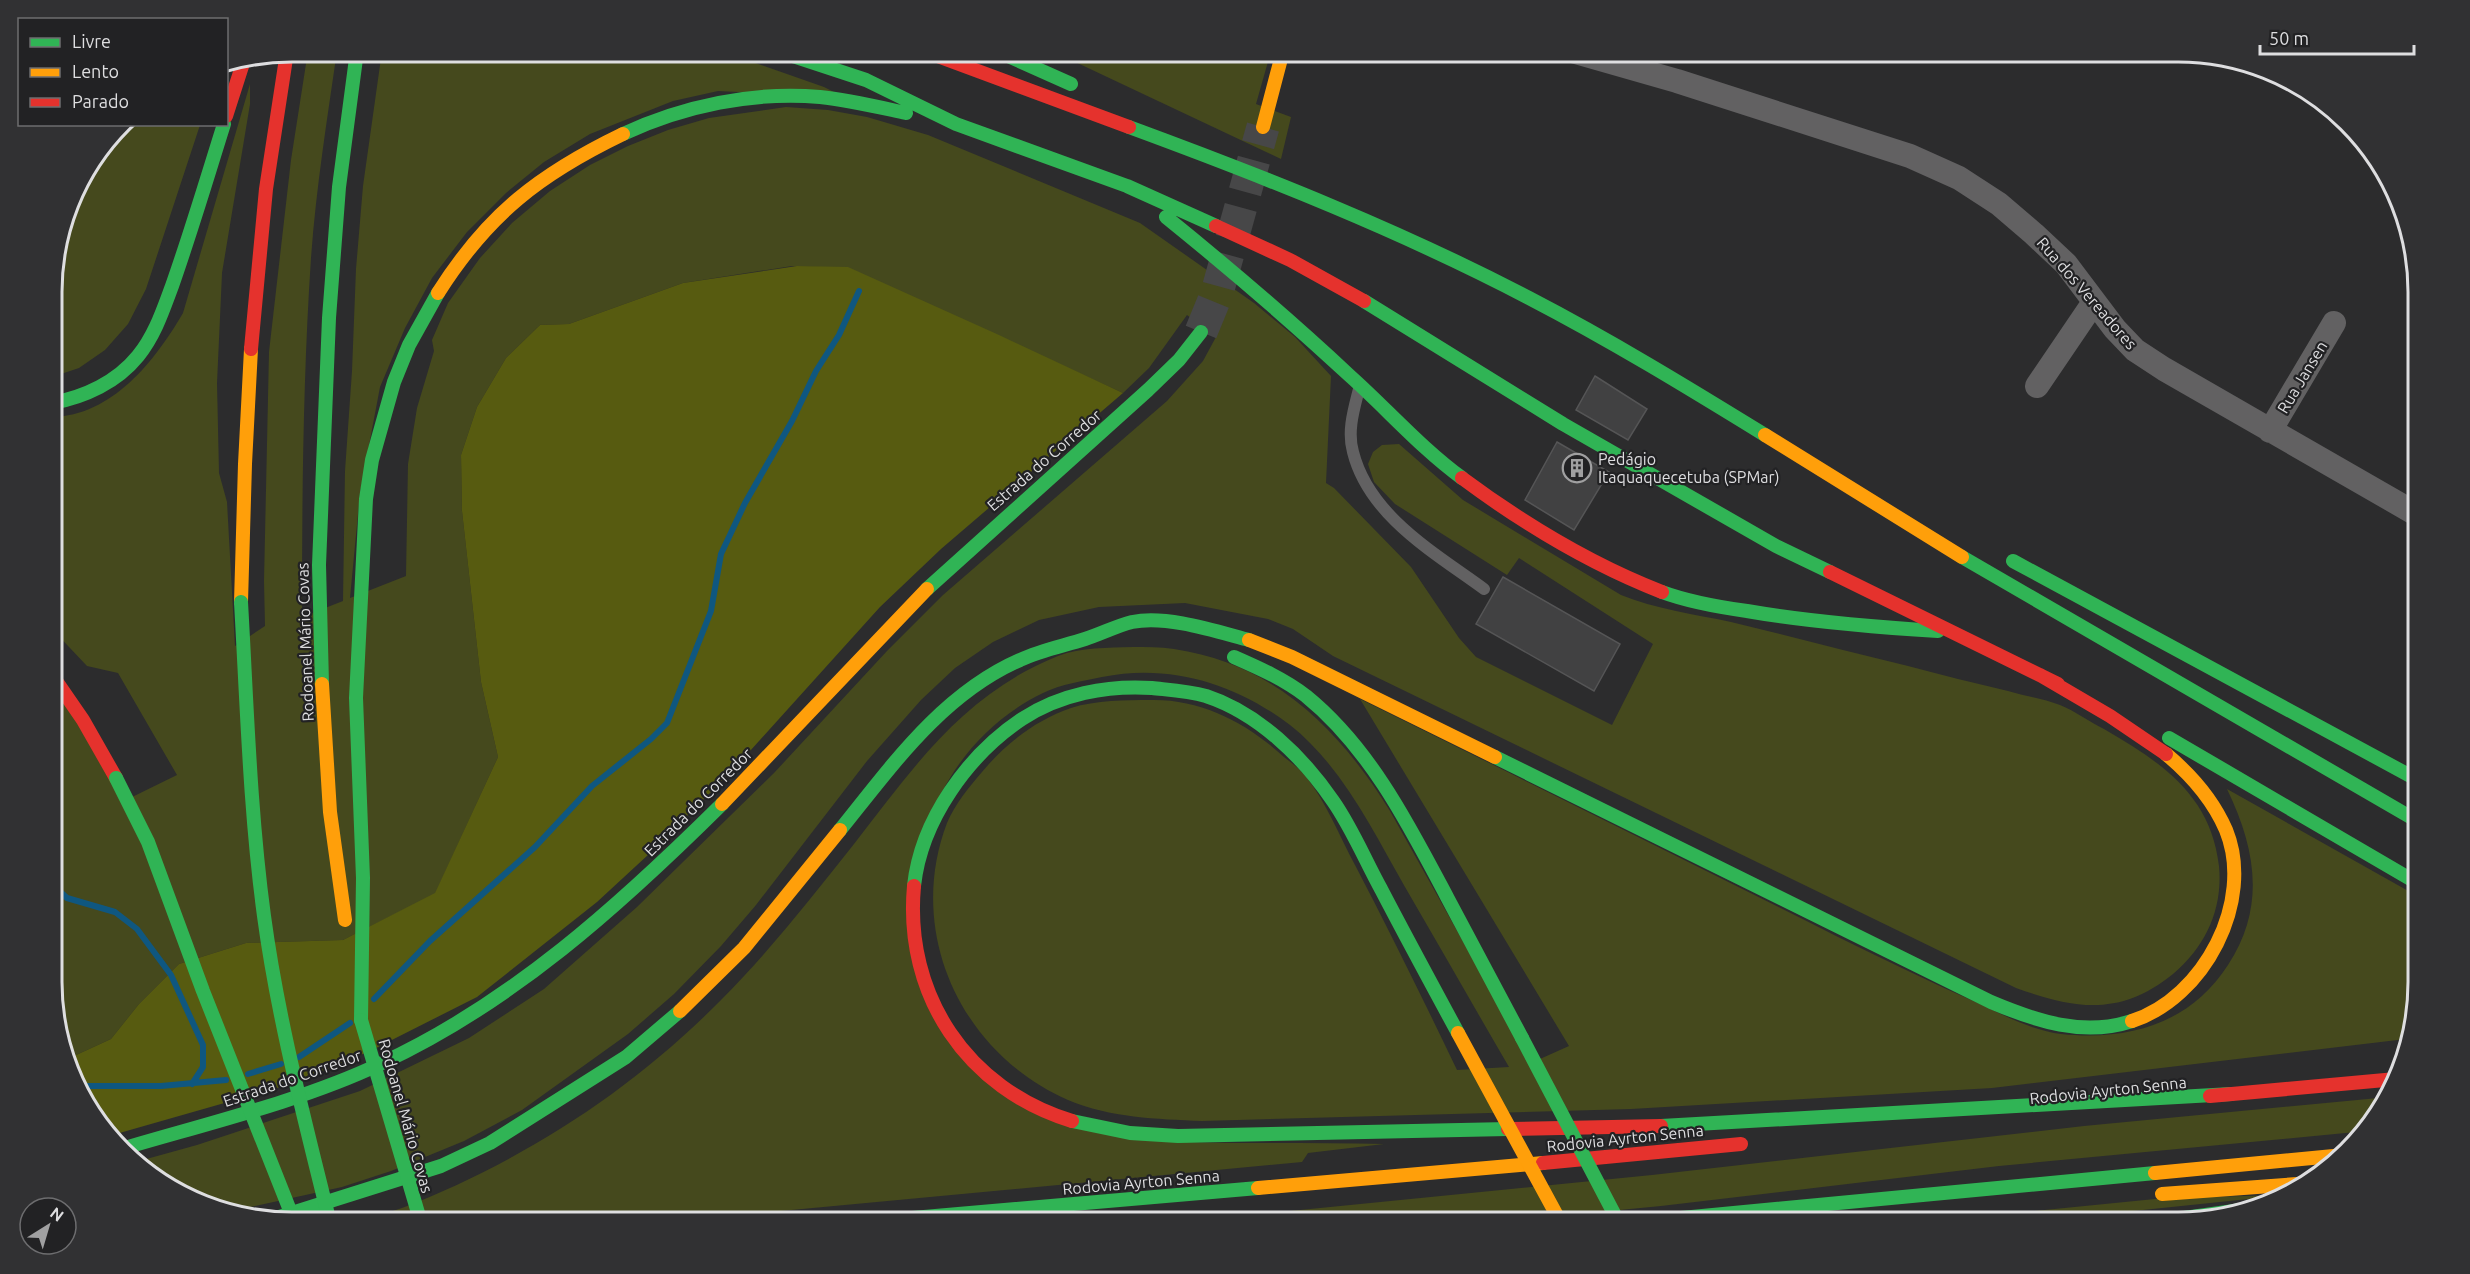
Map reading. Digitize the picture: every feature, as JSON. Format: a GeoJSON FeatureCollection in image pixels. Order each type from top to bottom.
{"type":"FeatureCollection","features":[{"type":"Feature","properties":{"kind":"main road"},"geometry":{"type":"LineString","coordinates":[[285,62],[276,112],[261,242],[243,488],[241,602],[250,771],[264,915],[285,1042],[327,1212]]}},
{"type":"Feature","properties":{"kind":"main road","name":"Rodoanel Mário Covas"},"geometry":{"type":"LineString","coordinates":[[356,62],[339,188],[329,318],[319,565],[321,672],[330,812],[361,1020],[418,1212]]}},
{"type":"Feature","properties":{"kind":"main road"},"geometry":{"type":"LineString","coordinates":[[811,62],[866,80],[956,124],[1127,186],[1310,271],[1380,309],[1563,424],[1776,546],[2165,736],[2408,878]]}},
{"type":"Feature","properties":{"kind":"main road"},"geometry":{"type":"LineString","coordinates":[[954,62],[1270,180],[1467,266],[1529,297],[1709,400],[1882,491]]}},
{"type":"Feature","properties":{"kind":"main road"},"geometry":{"type":"LineString","coordinates":[[1021,62],[1081,89]]}},
{"type":"Feature","properties":{"kind":"main road"},"geometry":{"type":"LineString","coordinates":[[1263,127],[1280,62]]}},
{"type":"Feature","properties":{"kind":"main road"},"geometry":{"type":"LineString","coordinates":[[228,110],[242,67]]}},
{"type":"Feature","properties":{"kind":"main road"},"geometry":{"type":"LineString","coordinates":[[361,1020],[363,903],[356,696],[366,498],[375,448],[392,388],[413,336],[435,298],[465,255],[501,212],[587,152],[634,128],[674,114],[717,104],[764,98],[816,97],[956,124]]}},
{"type":"Feature","properties":{"kind":"main road"},"geometry":{"type":"LineString","coordinates":[[1164,125],[1215,147],[1270,180]]}},
{"type":"Feature","properties":{"kind":"main road"},"geometry":{"type":"LineString","coordinates":[[62,402],[98,388],[127,367],[146,346],[159,322],[184,251],[223,126]]}},
{"type":"Feature","properties":{"kind":"main road"},"geometry":{"type":"LineString","coordinates":[[1127,186],[1242,278],[1360,385],[1429,452],[1474,489],[1565,545],[1626,577],[1669,595],[1711,606],[1827,623],[1954,632]]}},
{"type":"Feature","properties":{"kind":"main road","name":"Estrada do Corredor"},"geometry":{"type":"LineString","coordinates":[[130,1146],[310,1092],[379,1065],[445,1031],[533,972],[588,929],[668,856],[745,782],[935,580],[1148,390],[1179,360],[1201,332]]}},
{"type":"Feature","properties":{"kind":"main road"},"geometry":{"type":"LineString","coordinates":[[1709,400],[1926,535],[2408,816]]}},
{"type":"Feature","properties":{"kind":"main road"},"geometry":{"type":"LineString","coordinates":[[1996,552],[2408,775]]}},
{"type":"Feature","properties":{"kind":"main road"},"geometry":{"type":"LineString","coordinates":[[295,1212],[441,1166],[490,1143],[626,1057],[681,1010],[744,948],[905,750],[954,701],[987,677],[1019,660],[1133,622],[1166,622],[1207,629],[1254,642],[1292,657],[1974,995],[2030,1018],[2072,1028],[2113,1026],[2151,1015],[2179,992],[2206,964],[2221,936],[2231,906],[2233,870],[2227,833],[2211,804],[2188,774],[2147,740],[2040,675]]}},
{"type":"Feature","properties":{"kind":"main road"},"geometry":{"type":"LineString","coordinates":[[1085,639],[1129,637]]}},
{"type":"Feature","properties":{"kind":"main road"},"geometry":{"type":"LineString","coordinates":[[1225,654],[1245,660],[1282,679],[1321,710],[1347,735],[1405,817],[1613,1212]]}},
{"type":"Feature","properties":{"kind":"main road"},"geometry":{"type":"LineString","coordinates":[[1555,1212],[1510,1129],[1458,1033],[1334,802],[1308,769],[1278,739],[1247,716],[1213,698],[1175,690],[1134,687],[1094,690],[1065,698],[1036,710],[984,749],[940,804],[919,855],[911,920],[922,975],[933,1005],[950,1033],[972,1059],[998,1083],[1027,1102],[1059,1117],[1129,1133],[1211,1136],[1510,1129],[1700,1125],[1950,1108],[2231,1094]]}},
{"type":"Feature","properties":{"kind":"main road"},"geometry":{"type":"LineString","coordinates":[[62,690],[83,720],[116,778],[148,842],[203,991],[291,1212]]}},
{"type":"Feature","properties":{"kind":"main road","name":"Rodovia Ayrton Senna"},"geometry":{"type":"LineString","coordinates":[[1914,1126],[2387,1080]]}},
{"type":"Feature","properties":{"kind":"main road","name":"Rodovia Ayrton Senna"},"geometry":{"type":"LineString","coordinates":[[981,1212],[1750,1143]]}},
{"type":"Feature","properties":{"kind":"main road"},"geometry":{"type":"LineString","coordinates":[[1737,1212],[2328,1156]]}},
{"type":"Feature","properties":{"kind":"main road"},"geometry":{"type":"LineString","coordinates":[[2145,1195],[2288,1185]]}},
{"type":"Feature","properties":{"kind":"main road"},"geometry":{"type":"LineString","coordinates":[[1854,1200],[1969,1205]]}},
{"type":"Feature","properties":{"kind":"street","name":"Rua dos Vereadores"},"geometry":{"type":"LineString","coordinates":[[1610,62],[1910,156],[1959,178],[1999,204],[2066,264],[2094,302],[2135,350],[2408,509]]}},
{"type":"Feature","properties":{"kind":"street"},"geometry":{"type":"LineString","coordinates":[[2037,386],[2094,302]]}},
{"type":"Feature","properties":{"kind":"street","name":"Rua Jansen"},"geometry":{"type":"LineString","coordinates":[[2270,430],[2334,323]]}},
{"type":"Feature","properties":{"kind":"lane"},"geometry":{"type":"LineString","coordinates":[[1360,385],[1351,420],[1352,450],[1360,473],[1375,498],[1411,535],[1484,589]]}},
{"type":"Feature","properties":{"kind":"green space"},"geometry":{"type":"Polygon","coordinates":[[[306,62],[335,62],[311,258],[306,348],[302,617],[343,601],[345,471],[356,269],[363,186],[380,62],[752,62],[824,87],[844,97],[718,91],[673,101],[590,134],[544,162],[506,193],[467,232],[432,278],[405,328],[380,387],[360,493],[350,598],[406,576],[408,464],[417,408],[434,351],[432,340],[448,303],[480,258],[512,223],[550,191],[590,165],[668,130],[709,118],[786,107],[828,110],[867,117],[928,135],[1140,223],[1254,303],[1295,337],[1331,376],[1326,483],[1334,488],[1411,567],[1459,638],[1476,657],[1612,725],[1653,644],[1519,558],[1507,575],[1395,504],[1374,482],[1368,464],[1373,452],[1382,445],[1399,444],[1463,500],[1621,595],[1661,608],[1753,627],[2048,701],[2066,707],[2125,741],[2145,754],[2180,783],[2206,819],[2214,841],[2220,882],[2210,926],[2185,963],[2153,988],[2116,1003],[2097,1005],[2058,1001],[2016,988],[1333,656],[1293,629],[1268,619],[1185,603],[1099,607],[1039,620],[993,642],[955,668],[921,700],[867,761],[756,905],[721,946],[674,994],[628,1034],[522,1110],[464,1141],[391,1171],[342,1187],[247,1208],[204,1195],[177,1182],[145,1159],[197,1145],[360,1091],[469,1038],[544,989],[637,907],[774,773],[887,651],[943,595],[1167,401],[1203,361],[1216,337],[1187,315],[1149,368],[1123,393],[848,268],[792,266],[683,283],[569,324],[540,325],[506,358],[477,407],[461,455],[462,511],[481,682],[498,757],[435,894],[343,940],[246,943],[179,964],[139,1004],[111,1039],[74,1056],[69,1042],[62,997],[62,700],[81,725],[126,800],[177,775],[118,673],[87,666],[62,640],[62,416],[94,407],[130,383],[159,349],[183,313],[250,84],[250,104],[222,273],[217,383],[219,473],[227,502],[235,646],[265,626],[269,352],[291,160],[306,62]]]}},
{"type":"Feature","properties":{"kind":"green space"},"geometry":{"type":"Polygon","coordinates":[[[1075,62],[1268,62],[1256,104],[1291,117],[1281,159],[1075,62]]]}},
{"type":"Feature","properties":{"kind":"green space"},"geometry":{"type":"Polygon","coordinates":[[[132,126],[200,126],[146,289],[128,324],[105,350],[79,368],[62,374],[62,277],[69,232],[85,190],[100,164],[132,126]]]}},
{"type":"Feature","properties":{"kind":"green space"},"geometry":{"type":"Polygon","coordinates":[[[1158,647],[1210,657],[1243,669],[1273,685],[1301,705],[1326,728],[1349,753],[1390,811],[1531,1063],[1569,1046],[1360,699],[1909,971],[2020,1022],[2040,1030],[2061,1034],[2110,1034],[2133,1031],[2155,1024],[2176,1015],[2195,1002],[2213,985],[2228,965],[2240,943],[2248,921],[2253,878],[2245,834],[2227,789],[2408,891],[2408,997],[2401,1040],[1992,1088],[1631,1109],[1202,1121],[1101,1111],[1068,1100],[1031,1079],[998,1053],[972,1021],[952,986],[939,947],[933,906],[936,865],[947,823],[972,784],[1001,751],[1022,734],[1058,713],[1091,703],[1170,701],[1206,709],[1223,715],[1255,734],[1299,769],[1314,787],[1327,809],[1457,1070],[1509,1067],[1355,800],[1309,741],[1269,711],[1225,688],[1177,675],[1127,673],[1080,681],[1050,690],[1001,719],[967,753],[942,793],[924,836],[916,883],[918,930],[929,977],[950,1021],[973,1054],[1008,1086],[1060,1118],[1101,1133],[1135,1139],[1169,1141],[1384,1144],[1308,1153],[1302,1162],[770,1212],[389,1212],[446,1190],[531,1146],[572,1121],[649,1065],[720,1001],[773,944],[898,787],[943,735],[968,712],[994,691],[1024,672],[1058,656],[1085,649],[1158,647]]]}},
{"type":"Feature","properties":{"kind":"green space"},"geometry":{"type":"Polygon","coordinates":[[[2377,1098],[2352,1132],[1999,1166],[1661,1206],[1599,1212],[1279,1212],[1652,1175],[2084,1126],[2377,1098]]]}},
{"type":"Feature","properties":{"kind":"green space"},"geometry":{"type":"Polygon","coordinates":[[[2264,1196],[2124,1212],[2026,1212],[2165,1198],[2264,1196]]]}},
{"type":"Feature","properties":{"kind":"shaded area"},"geometry":{"type":"Polygon","coordinates":[[[797,266],[848,267],[1123,393],[941,549],[880,607],[731,772],[649,854],[597,902],[477,997],[372,1050],[301,1081],[118,1133],[92,1097],[74,1056],[111,1039],[139,1004],[179,964],[246,943],[343,940],[435,893],[498,757],[481,682],[462,511],[461,455],[477,407],[506,358],[540,325],[569,324],[683,283],[797,266]]]}},
{"type":"Feature","properties":{"kind":"building"},"geometry":{"type":"Polygon","coordinates":[[[1595,376],[1647,409],[1628,440],[1576,410],[1595,376]]]}},
{"type":"Feature","properties":{"kind":"building"},"geometry":{"type":"Polygon","coordinates":[[[1557,442],[1609,472],[1574,530],[1525,500],[1557,442]]]}},
{"type":"Feature","properties":{"kind":"building"},"geometry":{"type":"Polygon","coordinates":[[[1503,577],[1620,644],[1594,691],[1476,624],[1503,577]]]}},
{"type":"Feature","properties":{"kind":"waterway"},"geometry":{"type":"LineString","coordinates":[[374,999],[430,941],[535,847],[592,786],[651,739],[667,723],[711,611],[721,554],[745,503],[792,421],[816,371],[839,335],[859,291]]}},
{"type":"Feature","properties":{"kind":"waterway"},"geometry":{"type":"LineString","coordinates":[[62,893],[67,898],[115,912],[137,929],[171,975],[203,1045],[203,1067],[192,1084]]}},
{"type":"Feature","properties":{"kind":"waterway"},"geometry":{"type":"LineString","coordinates":[[299,1057],[350,1023]]}},
{"type":"Feature","properties":{"kind":"waterway"},"geometry":{"type":"LineString","coordinates":[[248,1074],[281,1064]]}},
{"type":"Feature","properties":{"kind":"waterway"},"geometry":{"type":"LineString","coordinates":[[86,1086],[161,1086],[226,1080]]}},
{"type":"Feature","properties":{"kind":"tunnel"},"geometry":{"type":"LineString","coordinates":[[1201,332],[1217,293],[1263,127]]}},
{"type":"Feature","properties":{"kind":"traffic: fast"},"geometry":{"type":"LineString","coordinates":[[322,684],[319,565],[329,318],[339,187],[356,62]]}},
{"type":"Feature","properties":{"kind":"traffic: fast"},"geometry":{"type":"LineString","coordinates":[[811,62],[866,80],[956,124],[1127,186],[1216,226]]}},
{"type":"Feature","properties":{"kind":"traffic: fast"},"geometry":{"type":"LineString","coordinates":[[1022,62],[1071,84]]}},
{"type":"Feature","properties":{"kind":"traffic: fast"},"geometry":{"type":"LineString","coordinates":[[623,134],[694,108],[770,96],[831,98],[906,113]]}},
{"type":"Feature","properties":{"kind":"traffic: fast"},"geometry":{"type":"LineString","coordinates":[[62,400],[76,397],[110,381],[130,365],[149,340],[172,286],[223,126]]}},
{"type":"Feature","properties":{"kind":"traffic: fast"},"geometry":{"type":"LineString","coordinates":[[1129,127],[1332,206],[1481,273],[1619,347],[1765,435]]}},
{"type":"Feature","properties":{"kind":"traffic: fast"},"geometry":{"type":"LineString","coordinates":[[1166,217],[1282,315],[1419,442],[1462,478]]}},
{"type":"Feature","properties":{"kind":"traffic: fast"},"geometry":{"type":"LineString","coordinates":[[361,1020],[363,878],[356,698],[366,499],[372,460],[394,382],[409,345],[438,293]]}},
{"type":"Feature","properties":{"kind":"traffic: fast"},"geometry":{"type":"LineString","coordinates":[[1364,301],[1563,424],[1776,546],[1830,572]]}},
{"type":"Feature","properties":{"kind":"traffic: fast"},"geometry":{"type":"LineString","coordinates":[[927,589],[1148,390],[1179,360],[1201,332]]}},
{"type":"Feature","properties":{"kind":"traffic: fast"},"geometry":{"type":"LineString","coordinates":[[1962,557],[2408,816]]}},
{"type":"Feature","properties":{"kind":"traffic: fast"},"geometry":{"type":"LineString","coordinates":[[2013,561],[2408,775]]}},
{"type":"Feature","properties":{"kind":"traffic: fast"},"geometry":{"type":"LineString","coordinates":[[1662,592],[1704,604],[1771,615],[1842,624],[1938,631]]}},
{"type":"Feature","properties":{"kind":"traffic: fast"},"geometry":{"type":"LineString","coordinates":[[241,602],[252,799],[264,916],[284,1032],[327,1212]]}},
{"type":"Feature","properties":{"kind":"traffic: fast"},"geometry":{"type":"LineString","coordinates":[[840,830],[899,757],[942,712],[992,674],[1020,660],[1132,622],[1146,620],[1191,625],[1249,640]]}},
{"type":"Feature","properties":{"kind":"traffic: fast"},"geometry":{"type":"LineString","coordinates":[[1234,657],[1280,679],[1306,696],[1350,739],[1369,763],[1403,815],[1522,1038]]}},
{"type":"Feature","properties":{"kind":"traffic: fast"},"geometry":{"type":"LineString","coordinates":[[914,886],[918,861],[926,837],[950,791],[983,751],[1022,719],[1068,697],[1101,690],[1135,687],[1206,696],[1244,713],[1278,738],[1308,768],[1333,801],[1458,1033]]}},
{"type":"Feature","properties":{"kind":"traffic: fast"},"geometry":{"type":"LineString","coordinates":[[2169,738],[2408,878]]}},
{"type":"Feature","properties":{"kind":"traffic: fast"},"geometry":{"type":"LineString","coordinates":[[1495,757],[1991,1002],[2042,1021],[2060,1025],[2096,1027],[2114,1026],[2132,1021]]}},
{"type":"Feature","properties":{"kind":"traffic: fast"},"geometry":{"type":"LineString","coordinates":[[116,778],[148,842],[203,991],[291,1212]]}},
{"type":"Feature","properties":{"kind":"traffic: fast"},"geometry":{"type":"LineString","coordinates":[[130,1146],[286,1101],[350,1077],[380,1064],[475,1012],[519,982],[604,915],[722,804]]}},
{"type":"Feature","properties":{"kind":"traffic: fast"},"geometry":{"type":"LineString","coordinates":[[295,1212],[441,1166],[490,1143],[626,1057],[680,1011]]}},
{"type":"Feature","properties":{"kind":"traffic: fast"},"geometry":{"type":"LineString","coordinates":[[361,1020],[418,1212]]}},
{"type":"Feature","properties":{"kind":"traffic: fast"},"geometry":{"type":"LineString","coordinates":[[1522,1038],[1613,1212]]}},
{"type":"Feature","properties":{"kind":"traffic: fast"},"geometry":{"type":"LineString","coordinates":[[1661,1126],[2231,1094]]}},
{"type":"Feature","properties":{"kind":"traffic: fast"},"geometry":{"type":"LineString","coordinates":[[1072,1121],[1130,1133],[1178,1136],[1508,1129]]}},
{"type":"Feature","properties":{"kind":"traffic: fast"},"geometry":{"type":"LineString","coordinates":[[1745,1212],[2155,1173]]}},
{"type":"Feature","properties":{"kind":"traffic: fast"},"geometry":{"type":"LineString","coordinates":[[982,1212],[1258,1188]]}},
{"type":"Feature","properties":{"kind":"traffic: slow"},"geometry":{"type":"LineString","coordinates":[[1263,127],[1280,62]]}},
{"type":"Feature","properties":{"kind":"traffic: slow"},"geometry":{"type":"LineString","coordinates":[[438,293],[476,240],[518,199],[566,165],[623,134]]}},
{"type":"Feature","properties":{"kind":"traffic: slow"},"geometry":{"type":"LineString","coordinates":[[241,602],[251,349]]}},
{"type":"Feature","properties":{"kind":"traffic: slow"},"geometry":{"type":"LineString","coordinates":[[1765,435],[1962,557]]}},
{"type":"Feature","properties":{"kind":"traffic: slow"},"geometry":{"type":"LineString","coordinates":[[722,804],[927,589]]}},
{"type":"Feature","properties":{"kind":"traffic: slow"},"geometry":{"type":"LineString","coordinates":[[1249,640],[1292,657],[1495,757]]}},
{"type":"Feature","properties":{"kind":"traffic: slow"},"geometry":{"type":"LineString","coordinates":[[322,684],[330,812],[345,920]]}},
{"type":"Feature","properties":{"kind":"traffic: slow"},"geometry":{"type":"LineString","coordinates":[[2132,1021],[2158,1009],[2181,991],[2201,969],[2217,943],[2228,916],[2234,887],[2233,858],[2221,819],[2200,788],[2166,754]]}},
{"type":"Feature","properties":{"kind":"traffic: slow"},"geometry":{"type":"LineString","coordinates":[[680,1011],[744,948],[840,830]]}},
{"type":"Feature","properties":{"kind":"traffic: slow"},"geometry":{"type":"LineString","coordinates":[[1458,1033],[1555,1212]]}},
{"type":"Feature","properties":{"kind":"traffic: slow"},"geometry":{"type":"LineString","coordinates":[[2155,1173],[2328,1157]]}},
{"type":"Feature","properties":{"kind":"traffic: slow"},"geometry":{"type":"LineString","coordinates":[[1258,1188],[1543,1163]]}},
{"type":"Feature","properties":{"kind":"traffic: slow"},"geometry":{"type":"LineString","coordinates":[[2162,1194],[2288,1185]]}},
{"type":"Feature","properties":{"kind":"traffic: jam"},"geometry":{"type":"LineString","coordinates":[[251,349],[266,189],[285,62]]}},
{"type":"Feature","properties":{"kind":"traffic: jam"},"geometry":{"type":"LineString","coordinates":[[954,62],[1129,127]]}},
{"type":"Feature","properties":{"kind":"traffic: jam"},"geometry":{"type":"LineString","coordinates":[[228,110],[242,67]]}},
{"type":"Feature","properties":{"kind":"traffic: jam"},"geometry":{"type":"LineString","coordinates":[[1216,226],[1290,260],[1364,301]]}},
{"type":"Feature","properties":{"kind":"traffic: jam"},"geometry":{"type":"LineString","coordinates":[[1462,478],[1558,542],[1609,569],[1662,592]]}},
{"type":"Feature","properties":{"kind":"traffic: jam"},"geometry":{"type":"LineString","coordinates":[[1830,572],[2058,684]]}},
{"type":"Feature","properties":{"kind":"traffic: jam"},"geometry":{"type":"LineString","coordinates":[[2040,675],[2110,716],[2166,754]]}},
{"type":"Feature","properties":{"kind":"traffic: jam"},"geometry":{"type":"LineString","coordinates":[[62,690],[83,720],[116,778]]}},
{"type":"Feature","properties":{"kind":"traffic: jam"},"geometry":{"type":"LineString","coordinates":[[914,886],[914,926],[920,964],[932,1000],[950,1032],[973,1061],[1002,1086],[1035,1106],[1072,1121]]}},
{"type":"Feature","properties":{"kind":"traffic: jam"},"geometry":{"type":"LineString","coordinates":[[2210,1096],[2387,1080]]}},
{"type":"Feature","properties":{"kind":"traffic: jam"},"geometry":{"type":"LineString","coordinates":[[1508,1129],[1661,1126]]}},
{"type":"Feature","properties":{"kind":"traffic: jam"},"geometry":{"type":"LineString","coordinates":[[1543,1163],[1741,1144]]}},
{"type":"Feature","properties":{"kind":"place","name":"Pedágio Itaquaquecetuba (SPMar)"},"geometry":{"type":"Point","coordinates":[1577,468]}}]}
